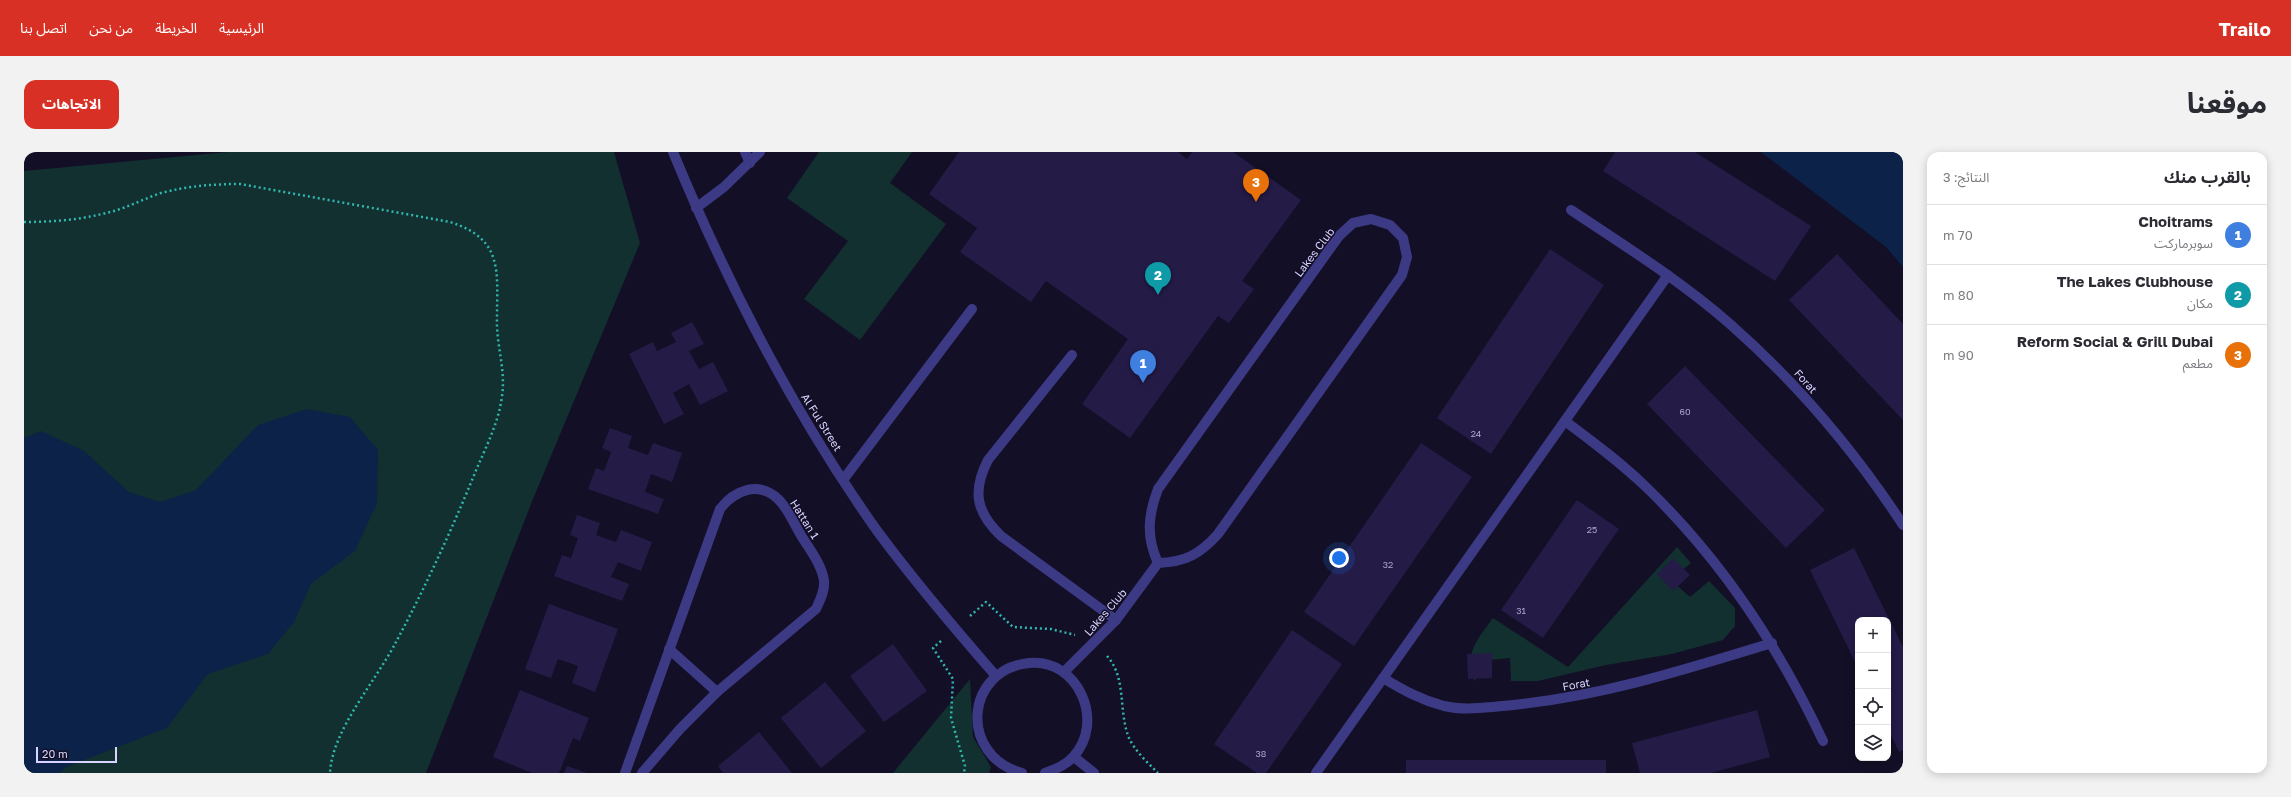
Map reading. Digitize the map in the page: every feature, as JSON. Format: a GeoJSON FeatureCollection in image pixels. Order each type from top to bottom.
{"type":"FeatureCollection","features":[{"type":"Feature","properties":{"kind":"street","name":"Al Ful Street"},"geometry":{"type":"LineString","coordinates":[[673,152],[728,279],[802,414],[843,480],[878,531],[916,581],[996,676]]}},
{"type":"Feature","properties":{"kind":"street"},"geometry":{"type":"LineString","coordinates":[[745,152],[750,163]]}},
{"type":"Feature","properties":{"kind":"street"},"geometry":{"type":"LineString","coordinates":[[696,208],[724,187],[760,152]]}},
{"type":"Feature","properties":{"kind":"street","name":"Forat"},"geometry":{"type":"LineString","coordinates":[[1570,210],[1668,275],[1730,323],[1782,372],[1836,432],[1880,490],[1903,525]]}},
{"type":"Feature","properties":{"kind":"street","name":"Lakes Club"},"geometry":{"type":"LineString","coordinates":[[1371,219],[1390,225],[1403,238],[1407,257],[1402,275],[1218,534],[1206,547],[1192,556],[1176,563],[1158,563],[1151,547],[1148,527],[1151,508],[1158,489],[1338,236],[1353,223],[1371,219]]}},
{"type":"Feature","properties":{"kind":"street"},"geometry":{"type":"LineString","coordinates":[[1316,773],[1668,275]]}},
{"type":"Feature","properties":{"kind":"street"},"geometry":{"type":"LineString","coordinates":[[843,480],[972,309]]}},
{"type":"Feature","properties":{"kind":"street"},"geometry":{"type":"LineString","coordinates":[[1072,355],[988,460],[981,475],[978,492],[981,509],[989,524],[1001,536],[1116,620]]}},
{"type":"Feature","properties":{"kind":"street"},"geometry":{"type":"LineString","coordinates":[[1566,421],[1639,480],[1680,521],[1713,559],[1744,599],[1772,643],[1799,690],[1823,741]]}},
{"type":"Feature","properties":{"kind":"street","name":"Hattan 1"},"geometry":{"type":"LineString","coordinates":[[625,773],[720,509],[728,498],[740,491],[754,489],[767,492],[778,499],[820,566],[824,581],[822,596],[816,609],[717,692],[680,729],[642,773]]}},
{"type":"Feature","properties":{"kind":"street","name":"Lakes Club"},"geometry":{"type":"LineString","coordinates":[[1064,672],[1116,620],[1158,563]]}},
{"type":"Feature","properties":{"kind":"street","name":"Forat"},"geometry":{"type":"LineString","coordinates":[[1383,678],[1412,696],[1438,704],[1480,708],[1539,702],[1598,692],[1657,678],[1772,643]]}},
{"type":"Feature","properties":{"kind":"street"},"geometry":{"type":"LineString","coordinates":[[669,649],[717,692]]}},
{"type":"Feature","properties":{"kind":"street"},"geometry":{"type":"LineString","coordinates":[[1022,773],[1009,771],[994,759],[982,744],[977,726],[978,708],[984,690],[996,676],[1012,667],[1030,663],[1048,665],[1064,672],[1078,686],[1086,703],[1089,722],[1084,741],[1074,757],[1060,768],[1045,773]]}},
{"type":"Feature","properties":{"kind":"street"},"geometry":{"type":"LineString","coordinates":[[1074,757],[1094,773]]}},
{"type":"Feature","properties":{"kind":"path"},"geometry":{"type":"LineString","coordinates":[[24,222],[54,222],[81,219],[109,213],[160,194],[187,187],[214,184],[240,184],[450,222],[465,227],[481,238],[492,254],[498,272],[496,332],[502,373],[503,394],[499,414],[454,524],[424,587],[396,642],[337,740],[330,763],[330,773]]}},
{"type":"Feature","properties":{"kind":"green space"},"geometry":{"type":"Polygon","coordinates":[[[228,152],[614,152],[640,243],[533,499],[426,773],[24,773],[24,171],[228,152]]]}},
{"type":"Feature","properties":{"kind":"green space"},"geometry":{"type":"Polygon","coordinates":[[[819,152],[912,152],[890,183],[946,224],[860,340],[804,299],[848,241],[787,198],[819,152]]]}},
{"type":"Feature","properties":{"kind":"green space"},"geometry":{"type":"Polygon","coordinates":[[[1677,547],[1691,563],[1671,580],[1690,597],[1709,581],[1735,608],[1735,626],[1723,640],[1672,654],[1606,665],[1538,681],[1511,681],[1510,658],[1478,661],[1475,682],[1470,663],[1471,655],[1477,640],[1493,618],[1568,667],[1677,547]]]}},
{"type":"Feature","properties":{"kind":"green space"},"geometry":{"type":"Polygon","coordinates":[[[970,679],[973,737],[991,767],[989,773],[893,773],[970,679]]]}},
{"type":"Feature","properties":{"kind":"water"},"geometry":{"type":"Polygon","coordinates":[[[1761,152],[1903,152],[1903,267],[1886,247],[1761,152]]]}},
{"type":"Feature","properties":{"kind":"water"},"geometry":{"type":"Polygon","coordinates":[[[307,409],[350,417],[378,450],[377,503],[355,551],[311,584],[294,622],[268,654],[208,674],[167,728],[66,767],[59,773],[24,773],[24,438],[41,431],[84,451],[129,492],[160,502],[196,490],[258,425],[307,409]]]}},
{"type":"Feature","properties":{"kind":"building"},"geometry":{"type":"Polygon","coordinates":[[[959,152],[1178,152],[1187,159],[1192,152],[1233,152],[1301,200],[1242,281],[1254,289],[1229,323],[1218,316],[1130,438],[1082,404],[1128,339],[1046,281],[1031,302],[960,252],[977,228],[929,194],[959,152]]]}},
{"type":"Feature","properties":{"kind":"building"},"geometry":{"type":"Polygon","coordinates":[[[1615,152],[1695,152],[1811,226],[1775,281],[1603,171],[1615,152]]]}},
{"type":"Feature","properties":{"kind":"building"},"geometry":{"type":"Polygon","coordinates":[[[1550,249],[1604,285],[1491,454],[1437,418],[1550,249]]]}},
{"type":"Feature","properties":{"kind":"building"},"geometry":{"type":"Polygon","coordinates":[[[1837,254],[1903,324],[1903,420],[1789,300],[1837,254]]]}},
{"type":"Feature","properties":{"kind":"building"},"geometry":{"type":"Polygon","coordinates":[[[692,322],[704,344],[689,351],[699,369],[713,362],[728,391],[700,405],[689,384],[673,393],[684,414],[664,424],[629,354],[653,342],[657,351],[676,342],[671,333],[692,322]]]}},
{"type":"Feature","properties":{"kind":"building"},"geometry":{"type":"Polygon","coordinates":[[[1685,366],[1825,510],[1786,548],[1647,404],[1685,366]]]}},
{"type":"Feature","properties":{"kind":"building"},"geometry":{"type":"Polygon","coordinates":[[[610,428],[632,436],[628,448],[648,455],[653,443],[682,453],[672,482],[651,474],[645,492],[664,499],[658,514],[588,489],[596,468],[604,471],[611,452],[602,448],[610,428]]]}},
{"type":"Feature","properties":{"kind":"building"},"geometry":{"type":"Polygon","coordinates":[[[1421,443],[1472,477],[1354,646],[1304,612],[1421,443]]]}},
{"type":"Feature","properties":{"kind":"building"},"geometry":{"type":"Polygon","coordinates":[[[1577,500],[1619,529],[1543,638],[1501,610],[1577,500]]]}},
{"type":"Feature","properties":{"kind":"building"},"geometry":{"type":"Polygon","coordinates":[[[577,515],[600,523],[596,535],[616,542],[621,530],[652,542],[641,571],[618,562],[611,577],[629,584],[622,601],[554,576],[562,555],[571,558],[578,538],[570,535],[577,515]]]}},
{"type":"Feature","properties":{"kind":"building"},"geometry":{"type":"Polygon","coordinates":[[[1854,548],[1888,617],[1855,617],[1855,662],[1810,570],[1854,548]]]}},
{"type":"Feature","properties":{"kind":"building"},"geometry":{"type":"Polygon","coordinates":[[[1673,558],[1690,575],[1673,591],[1657,574],[1673,558]]]}},
{"type":"Feature","properties":{"kind":"building"},"geometry":{"type":"Polygon","coordinates":[[[549,604],[618,629],[595,692],[572,683],[578,666],[558,659],[551,678],[525,669],[549,604]]]}},
{"type":"Feature","properties":{"kind":"building"},"geometry":{"type":"Polygon","coordinates":[[[1891,623],[1903,647],[1903,750],[1899,752],[1891,735],[1891,623]]]}},
{"type":"Feature","properties":{"kind":"building"},"geometry":{"type":"Polygon","coordinates":[[[1292,630],[1342,664],[1266,773],[1257,773],[1214,744],[1292,630]]]}},
{"type":"Feature","properties":{"kind":"building"},"geometry":{"type":"Polygon","coordinates":[[[893,644],[927,691],[884,722],[850,676],[893,644]]]}},
{"type":"Feature","properties":{"kind":"building"},"geometry":{"type":"Polygon","coordinates":[[[1492,653],[1492,678],[1468,679],[1467,654],[1492,653]]]}},
{"type":"Feature","properties":{"kind":"building"},"geometry":{"type":"Polygon","coordinates":[[[825,682],[866,731],[821,768],[781,718],[825,682]]]}},
{"type":"Feature","properties":{"kind":"building"},"geometry":{"type":"Polygon","coordinates":[[[520,690],[589,718],[580,741],[573,738],[559,773],[532,773],[493,757],[520,690]]]}},
{"type":"Feature","properties":{"kind":"building"},"geometry":{"type":"Polygon","coordinates":[[[1757,710],[1770,757],[1711,773],[1640,773],[1632,743],[1757,710]]]}},
{"type":"Feature","properties":{"kind":"building"},"geometry":{"type":"Polygon","coordinates":[[[759,732],[792,773],[723,773],[718,766],[759,732]]]}},
{"type":"Feature","properties":{"kind":"building"},"geometry":{"type":"Polygon","coordinates":[[[1406,760],[1606,760],[1606,773],[1406,773],[1406,760]]]}},
{"type":"Feature","properties":{"kind":"building"},"geometry":{"type":"Polygon","coordinates":[[[567,766],[587,773],[564,773],[567,766]]]}},
{"type":"Feature","properties":{"kind":"place","name":"Reform Social & Grill Dubai"},"geometry":{"type":"Point","coordinates":[1256,202]}},
{"type":"Feature","properties":{"kind":"place","name":"The Lakes Clubhouse"},"geometry":{"type":"Point","coordinates":[1158,295]}},
{"type":"Feature","properties":{"kind":"place","name":"Choitrams"},"geometry":{"type":"Point","coordinates":[1143,383]}}]}
